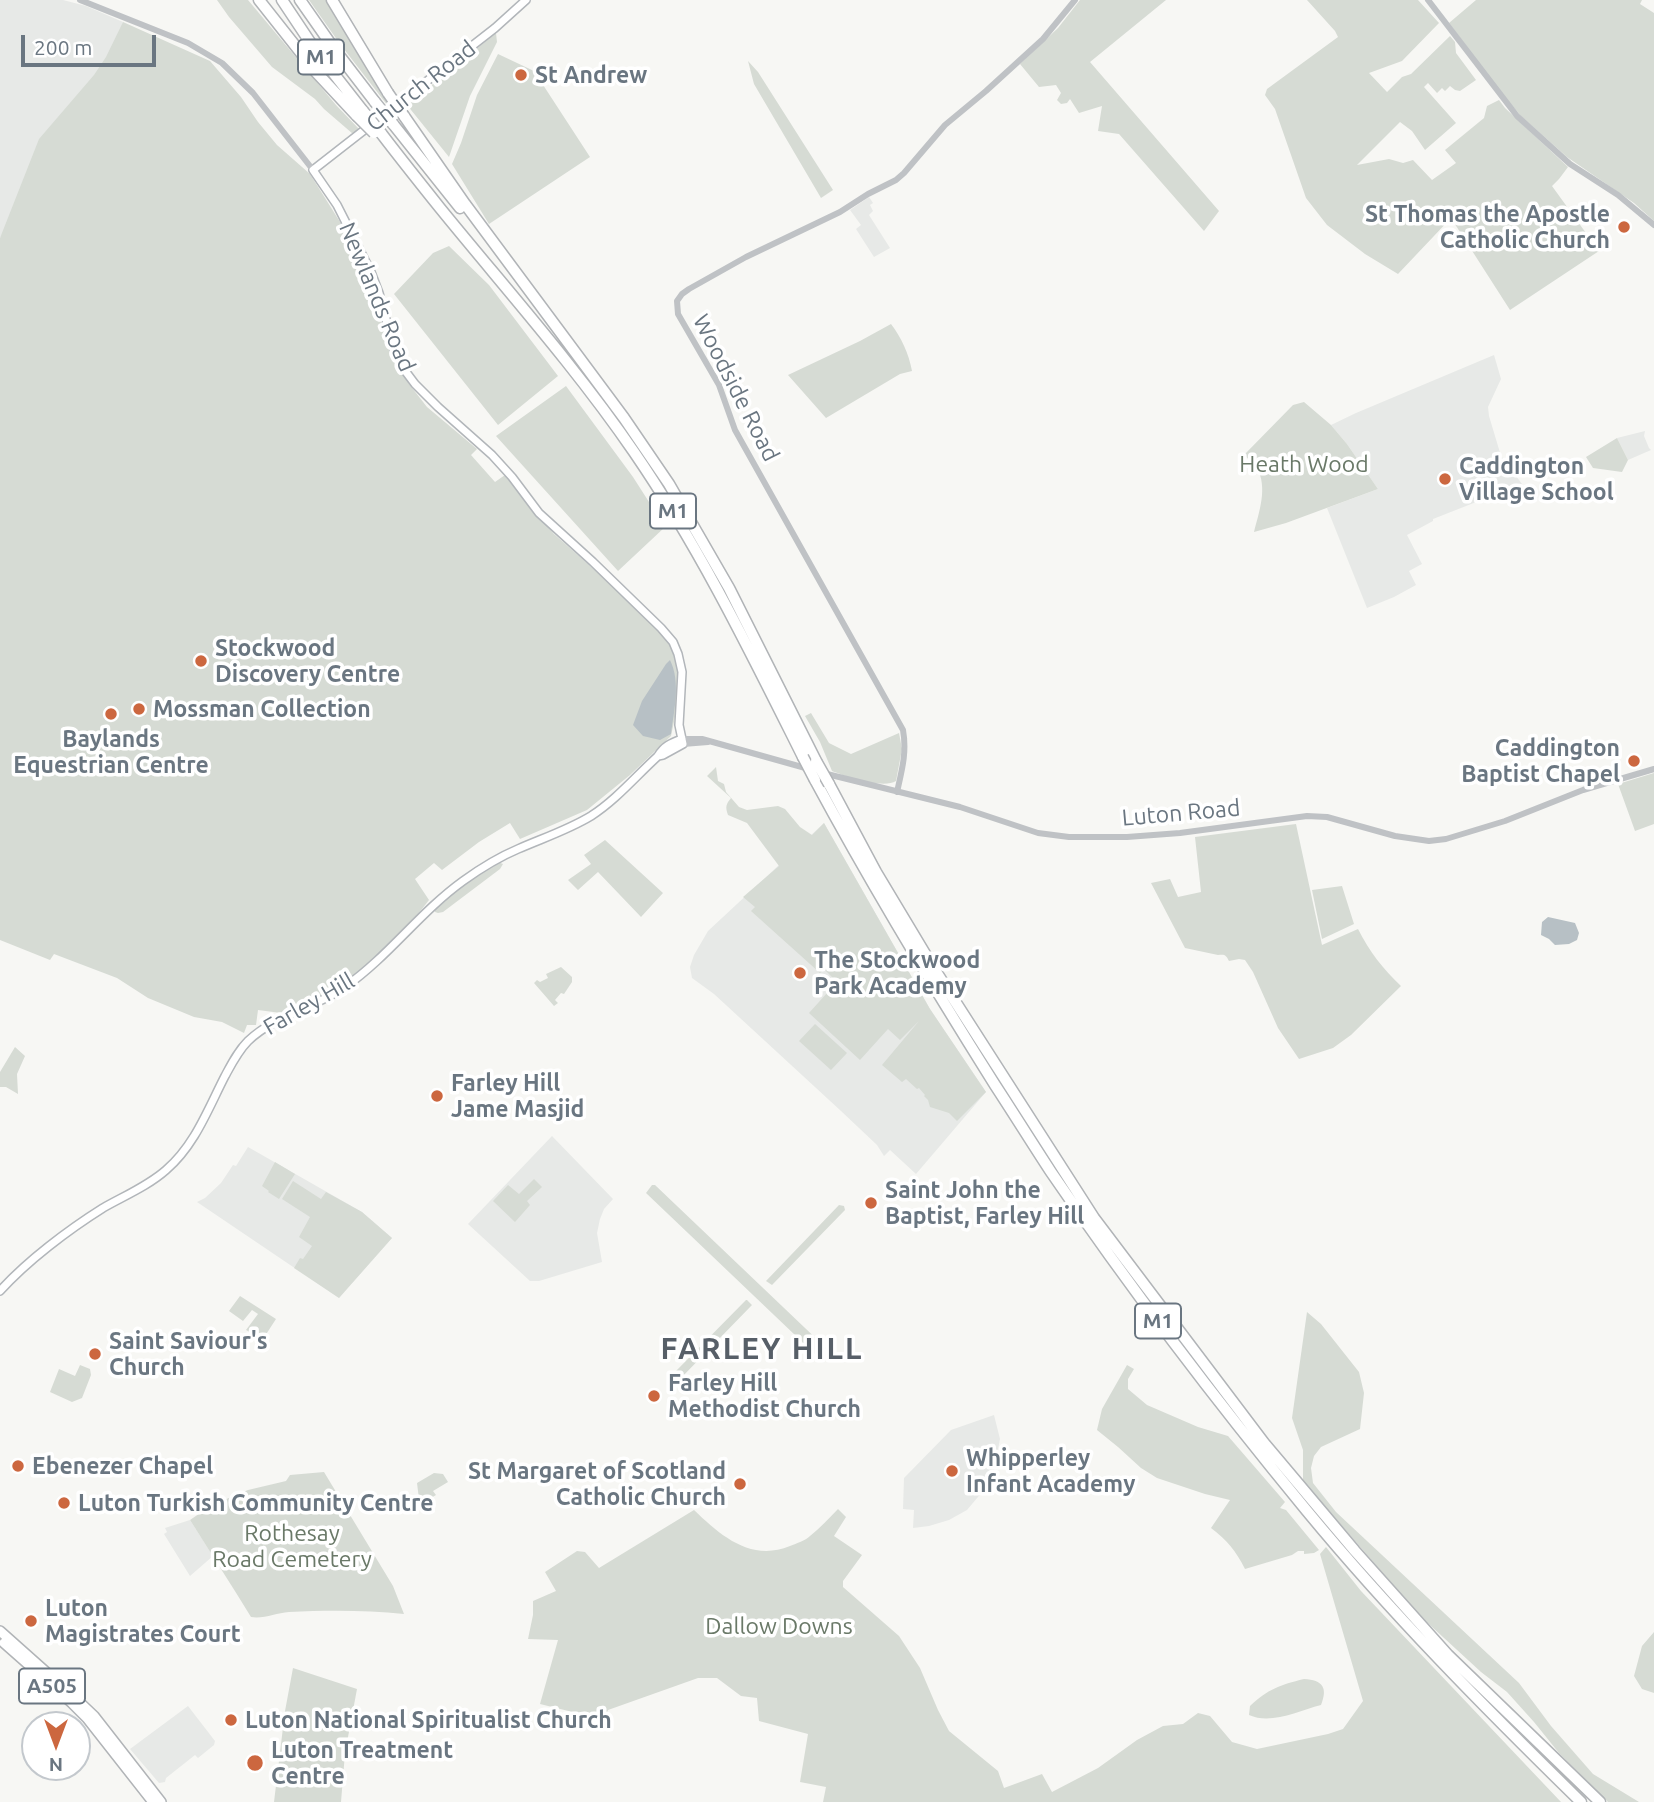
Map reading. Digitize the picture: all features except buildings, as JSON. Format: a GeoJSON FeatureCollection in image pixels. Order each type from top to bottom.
{"type":"FeatureCollection","features":[{"type":"Feature","properties":{"kind":"highway"},"geometry":{"type":"LineString","coordinates":[[259,0],[316,72],[360,113]]}},
{"type":"Feature","properties":{"kind":"highway","name":"M1"},"geometry":{"type":"LineString","coordinates":[[282,0],[360,113],[413,180],[439,207],[550,340],[635,452],[718,589],[803,757],[868,877],[956,1024],[1050,1170],[1177,1348],[1309,1513],[1402,1620],[1498,1721],[1581,1802]]}},
{"type":"Feature","properties":{"kind":"highway","name":"M1"},"geometry":{"type":"LineString","coordinates":[[300,0],[335,50],[576,354],[669,484],[734,599],[816,761],[877,872],[933,967],[1094,1218],[1264,1443],[1355,1550],[1448,1655],[1600,1802]]}},
{"type":"Feature","properties":{"kind":"highway"},"geometry":{"type":"LineString","coordinates":[[332,0],[388,93],[465,204],[576,354]]}},
{"type":"Feature","properties":{"kind":"highway","name":"A505"},"geometry":{"type":"LineString","coordinates":[[0,1631],[93,1716],[161,1802]]}},
{"type":"Feature","properties":{"kind":"highway","name":"A505"},"geometry":{"type":"LineString","coordinates":[[0,1639],[72,1703],[102,1735],[153,1802]]}},
{"type":"Feature","properties":{"kind":"main road","name":"Church Road"},"geometry":{"type":"LineString","coordinates":[[313,170],[495,28],[526,0]]}},
{"type":"Feature","properties":{"kind":"main road","name":"Newlands Road"},"geometry":{"type":"LineString","coordinates":[[313,170],[337,205],[371,272],[394,349],[415,384],[492,455],[539,513],[602,570],[673,642],[680,661],[682,683],[679,725],[683,741]]}},
{"type":"Feature","properties":{"kind":"main road","name":"Farley Hill"},"geometry":{"type":"LineString","coordinates":[[0,1292],[23,1269],[69,1232],[102,1209],[158,1177],[178,1158],[201,1124],[236,1056],[248,1041],[271,1024],[342,989],[369,969],[429,909],[464,880],[501,857],[566,829],[593,814],[658,756],[679,725]]}},
{"type":"Feature","properties":{"kind":"main road","name":"Farley Hill"},"geometry":{"type":"LineString","coordinates":[[658,756],[683,741]]}},
{"type":"Feature","properties":{"kind":"main road"},"geometry":{"type":"LineString","coordinates":[[669,743],[683,741]]}},
{"type":"Feature","properties":{"kind":"street","name":"Newlands Road"},"geometry":{"type":"LineString","coordinates":[[79,0],[188,43],[222,63],[253,93],[313,170]]}},
{"type":"Feature","properties":{"kind":"street","name":"Woodside Road"},"geometry":{"type":"LineString","coordinates":[[897,792],[905,759],[903,730],[734,430],[719,385],[678,314],[677,301],[689,289],[729,266],[840,212],[896,180],[945,125],[1043,39],[1075,0]]}},
{"type":"Feature","properties":{"kind":"street"},"geometry":{"type":"LineString","coordinates":[[1428,0],[1517,116],[1570,164],[1618,195],[1654,225]]}},
{"type":"Feature","properties":{"kind":"street","name":"Luton Road"},"geometry":{"type":"LineString","coordinates":[[683,741],[710,741],[960,807],[1038,833],[1069,838],[1180,833],[1307,816],[1327,817],[1395,836],[1429,841],[1446,839],[1505,821],[1583,790],[1654,769]]}},
{"type":"Feature","properties":{"kind":"shaded area"},"geometry":{"type":"Polygon","coordinates":[[[0,0],[63,0],[86,6],[123,22],[114,52],[0,238],[0,0]]]}},
{"type":"Feature","properties":{"kind":"shaded area"},"geometry":{"type":"Polygon","coordinates":[[[869,197],[873,203],[870,205],[873,211],[869,215],[890,248],[874,257],[856,229],[861,225],[850,210],[869,197]]]}},
{"type":"Feature","properties":{"kind":"shaded area","name":"Caddington Village School"},"geometry":{"type":"Polygon","coordinates":[[[1494,355],[1501,379],[1488,407],[1489,416],[1501,456],[1522,484],[1433,519],[1407,535],[1422,564],[1409,571],[1416,585],[1367,608],[1327,508],[1378,489],[1331,425],[1494,355]]]}},
{"type":"Feature","properties":{"kind":"shaded area"},"geometry":{"type":"Polygon","coordinates":[[[1645,431],[1644,436],[1651,450],[1628,460],[1617,438],[1645,431]]]}},
{"type":"Feature","properties":{"kind":"shaded area"},"geometry":{"type":"Polygon","coordinates":[[[670,660],[676,687],[671,734],[660,740],[643,736],[633,725],[642,701],[670,660]]]}},
{"type":"Feature","properties":{"kind":"shaded area","name":"The Stockwood Park Academy"},"geometry":{"type":"Polygon","coordinates":[[[824,823],[930,1009],[986,1092],[916,1174],[890,1150],[884,1156],[877,1145],[841,1111],[714,994],[692,978],[690,967],[694,955],[708,931],[824,823]]]}},
{"type":"Feature","properties":{"kind":"shaded area"},"geometry":{"type":"Polygon","coordinates":[[[1548,917],[1575,923],[1579,933],[1577,940],[1569,944],[1555,945],[1541,935],[1542,922],[1548,917]]]}},
{"type":"Feature","properties":{"kind":"shaded area"},"geometry":{"type":"Polygon","coordinates":[[[552,1136],[613,1199],[604,1209],[597,1233],[602,1262],[539,1281],[530,1281],[468,1224],[552,1136]]]}},
{"type":"Feature","properties":{"kind":"shaded area"},"geometry":{"type":"Polygon","coordinates":[[[248,1147],[362,1212],[392,1238],[339,1298],[197,1202],[221,1183],[248,1147]]]}},
{"type":"Feature","properties":{"kind":"shaded area","name":"Whipperley Infant Academy"},"geometry":{"type":"Polygon","coordinates":[[[994,1415],[1000,1439],[993,1475],[991,1474],[983,1491],[967,1510],[949,1520],[913,1528],[914,1510],[903,1509],[904,1478],[951,1430],[994,1415]]]}},
{"type":"Feature","properties":{"kind":"shaded area"},"geometry":{"type":"Polygon","coordinates":[[[190,1520],[213,1556],[190,1576],[164,1534],[167,1532],[165,1528],[190,1520]]]}},
{"type":"Feature","properties":{"kind":"shaded area"},"geometry":{"type":"Polygon","coordinates":[[[188,1706],[215,1741],[214,1745],[198,1758],[195,1755],[166,1778],[165,1782],[159,1783],[130,1749],[188,1706]]]}},
{"type":"Feature","properties":{"kind":"green space"},"geometry":{"type":"Polygon","coordinates":[[[217,0],[248,0],[359,129],[353,134],[315,99],[272,67],[217,0]]]}},
{"type":"Feature","properties":{"kind":"green space"},"geometry":{"type":"Polygon","coordinates":[[[309,0],[326,0],[390,104],[388,106],[340,44],[309,0]]]}},
{"type":"Feature","properties":{"kind":"green space"},"geometry":{"type":"Polygon","coordinates":[[[1080,0],[1166,0],[1090,62],[1219,211],[1204,231],[1119,134],[1098,131],[1102,106],[1079,113],[1070,99],[1061,104],[1057,100],[1061,93],[1056,85],[1039,87],[1020,64],[1058,28],[1080,0]]]}},
{"type":"Feature","properties":{"kind":"green space"},"geometry":{"type":"Polygon","coordinates":[[[1307,0],[1418,0],[1439,23],[1402,61],[1369,73],[1387,92],[1402,77],[1411,74],[1450,36],[1455,42],[1456,53],[1476,80],[1460,91],[1450,86],[1437,93],[1428,83],[1424,87],[1456,123],[1425,150],[1412,131],[1400,122],[1357,165],[1389,159],[1403,163],[1413,160],[1432,180],[1456,163],[1445,150],[1484,118],[1487,106],[1499,100],[1568,167],[1552,186],[1599,251],[1510,310],[1451,218],[1398,274],[1365,254],[1327,225],[1306,198],[1275,109],[1265,95],[1267,89],[1338,37],[1307,0]]]}},
{"type":"Feature","properties":{"kind":"green space"},"geometry":{"type":"Polygon","coordinates":[[[1476,0],[1642,0],[1640,4],[1654,13],[1654,221],[1634,203],[1567,157],[1521,116],[1504,96],[1449,23],[1476,0]]]}},
{"type":"Feature","properties":{"kind":"green space"},"geometry":{"type":"Polygon","coordinates":[[[123,22],[210,61],[277,145],[310,174],[362,257],[393,354],[409,384],[427,407],[477,449],[471,455],[495,482],[505,475],[554,534],[641,611],[675,649],[681,688],[671,736],[630,775],[587,810],[520,839],[510,823],[442,870],[434,863],[415,879],[429,900],[393,944],[341,987],[281,1013],[258,1010],[256,1025],[247,1025],[244,1033],[222,1022],[194,1017],[148,998],[117,978],[54,954],[50,960],[0,940],[0,238],[39,139],[94,75],[123,22]]]}},
{"type":"Feature","properties":{"kind":"green space"},"geometry":{"type":"Polygon","coordinates":[[[496,33],[497,42],[470,96],[449,157],[407,105],[496,33]]]}},
{"type":"Feature","properties":{"kind":"green space"},"geometry":{"type":"Polygon","coordinates":[[[498,54],[534,71],[590,157],[489,224],[452,164],[477,95],[498,54]]]}},
{"type":"Feature","properties":{"kind":"green space"},"geometry":{"type":"Polygon","coordinates":[[[748,61],[758,72],[833,190],[821,198],[754,84],[748,61]]]}},
{"type":"Feature","properties":{"kind":"green space"},"geometry":{"type":"Polygon","coordinates":[[[449,246],[489,285],[558,376],[498,425],[394,294],[433,253],[449,246]]]}},
{"type":"Feature","properties":{"kind":"green space"},"geometry":{"type":"Polygon","coordinates":[[[891,324],[904,346],[912,371],[900,374],[826,418],[788,375],[860,341],[891,324]]]}},
{"type":"Feature","properties":{"kind":"green space"},"geometry":{"type":"Polygon","coordinates":[[[566,386],[633,477],[665,527],[618,571],[496,436],[566,386]]]}},
{"type":"Feature","properties":{"kind":"green space","name":"Heath Wood"},"geometry":{"type":"Polygon","coordinates":[[[1304,402],[1331,425],[1378,489],[1254,532],[1262,500],[1262,484],[1257,468],[1244,455],[1293,405],[1304,402]]]}},
{"type":"Feature","properties":{"kind":"green space"},"geometry":{"type":"Polygon","coordinates":[[[1617,438],[1628,460],[1622,472],[1593,468],[1586,457],[1617,438]]]}},
{"type":"Feature","properties":{"kind":"green space"},"geometry":{"type":"Polygon","coordinates":[[[811,713],[829,743],[851,754],[899,733],[902,749],[896,781],[874,783],[832,771],[805,716],[811,713]]]}},
{"type":"Feature","properties":{"kind":"green space"},"geometry":{"type":"Polygon","coordinates":[[[716,767],[718,781],[724,784],[726,792],[739,807],[747,810],[778,806],[785,809],[800,827],[812,835],[824,823],[930,1009],[986,1092],[957,1121],[949,1113],[930,1107],[919,1088],[906,1079],[902,1082],[882,1065],[919,1021],[900,1040],[888,1029],[860,1060],[809,1013],[837,982],[824,969],[820,973],[751,911],[755,907],[743,897],[779,866],[747,823],[728,815],[726,806],[731,798],[707,776],[716,767]]]}},
{"type":"Feature","properties":{"kind":"green space"},"geometry":{"type":"Polygon","coordinates":[[[1654,773],[1654,824],[1635,831],[1618,784],[1654,773]]]}},
{"type":"Feature","properties":{"kind":"green space"},"geometry":{"type":"Polygon","coordinates":[[[1296,824],[1322,945],[1358,929],[1377,959],[1401,986],[1351,1035],[1333,1048],[1299,1059],[1278,1028],[1245,960],[1229,961],[1224,955],[1185,948],[1151,883],[1170,879],[1178,897],[1201,892],[1195,837],[1296,824]]]}},
{"type":"Feature","properties":{"kind":"green space"},"geometry":{"type":"Polygon","coordinates":[[[605,840],[663,893],[641,917],[598,872],[578,890],[568,880],[591,864],[584,855],[605,840]]]}},
{"type":"Feature","properties":{"kind":"green space"},"geometry":{"type":"Polygon","coordinates":[[[498,862],[503,864],[500,869],[443,912],[435,912],[434,909],[450,896],[498,862]]]}},
{"type":"Feature","properties":{"kind":"green space"},"geometry":{"type":"Polygon","coordinates":[[[1342,886],[1354,924],[1322,939],[1312,890],[1342,886]]]}},
{"type":"Feature","properties":{"kind":"green space"},"geometry":{"type":"Polygon","coordinates":[[[561,967],[572,977],[572,982],[564,994],[561,993],[555,1000],[558,1003],[554,1006],[534,983],[548,978],[546,974],[561,967]]]}},
{"type":"Feature","properties":{"kind":"green space"},"geometry":{"type":"Polygon","coordinates":[[[815,1024],[847,1053],[831,1070],[799,1041],[815,1024]]]}},
{"type":"Feature","properties":{"kind":"green space"},"geometry":{"type":"Polygon","coordinates":[[[15,1047],[25,1056],[17,1074],[18,1094],[6,1087],[0,1087],[0,1072],[15,1047]]]}},
{"type":"Feature","properties":{"kind":"green space"},"geometry":{"type":"Polygon","coordinates":[[[275,1162],[295,1174],[279,1199],[262,1186],[275,1162]]]}},
{"type":"Feature","properties":{"kind":"green space"},"geometry":{"type":"Polygon","coordinates":[[[534,1179],[542,1187],[527,1201],[530,1205],[515,1222],[493,1201],[508,1185],[519,1194],[534,1179]]]}},
{"type":"Feature","properties":{"kind":"green space"},"geometry":{"type":"Polygon","coordinates":[[[293,1181],[321,1199],[326,1192],[362,1212],[392,1238],[339,1298],[294,1268],[312,1246],[299,1237],[310,1217],[282,1199],[293,1181]]]}},
{"type":"Feature","properties":{"kind":"green space"},"geometry":{"type":"Polygon","coordinates":[[[652,1185],[826,1348],[817,1356],[646,1193],[652,1185]]]}},
{"type":"Feature","properties":{"kind":"green space"},"geometry":{"type":"Polygon","coordinates":[[[839,1205],[844,1206],[845,1210],[772,1285],[766,1281],[839,1205]]]}},
{"type":"Feature","properties":{"kind":"green space"},"geometry":{"type":"Polygon","coordinates":[[[240,1296],[276,1319],[263,1339],[246,1330],[258,1314],[252,1310],[243,1321],[229,1311],[240,1296]]]}},
{"type":"Feature","properties":{"kind":"green space"},"geometry":{"type":"Polygon","coordinates":[[[746,1300],[752,1305],[681,1378],[676,1377],[675,1372],[746,1300]]]}},
{"type":"Feature","properties":{"kind":"green space"},"geometry":{"type":"Polygon","coordinates":[[[1307,1312],[1321,1324],[1359,1372],[1364,1393],[1360,1429],[1321,1447],[1314,1456],[1311,1468],[1313,1483],[1336,1512],[1519,1683],[1551,1726],[1593,1774],[1639,1802],[1608,1802],[1559,1753],[1507,1692],[1419,1615],[1303,1481],[1303,1450],[1292,1418],[1307,1312]]]}},
{"type":"Feature","properties":{"kind":"green space"},"geometry":{"type":"Polygon","coordinates":[[[80,1365],[90,1369],[91,1375],[82,1398],[72,1402],[50,1392],[59,1369],[75,1376],[80,1365]]]}},
{"type":"Feature","properties":{"kind":"green space"},"geometry":{"type":"Polygon","coordinates":[[[1127,1365],[1134,1369],[1128,1379],[1128,1389],[1147,1405],[1198,1427],[1228,1436],[1285,1502],[1280,1508],[1286,1510],[1319,1550],[1304,1554],[1304,1551],[1298,1551],[1245,1569],[1231,1546],[1211,1528],[1230,1500],[1157,1478],[1141,1468],[1097,1430],[1102,1409],[1127,1365]]]}},
{"type":"Feature","properties":{"kind":"green space","name":"Rothesay Road Cemetery"},"geometry":{"type":"Polygon","coordinates":[[[324,1472],[393,1586],[404,1614],[318,1611],[251,1617],[190,1520],[212,1505],[248,1490],[286,1481],[290,1475],[324,1472]]]}},
{"type":"Feature","properties":{"kind":"green space"},"geometry":{"type":"Polygon","coordinates":[[[434,1473],[443,1474],[448,1482],[433,1491],[436,1495],[424,1502],[419,1499],[417,1483],[434,1473]]]}},
{"type":"Feature","properties":{"kind":"green space","name":"Dallow Downs"},"geometry":{"type":"Polygon","coordinates":[[[838,1509],[846,1517],[834,1536],[862,1555],[843,1581],[843,1587],[899,1636],[920,1668],[949,1731],[998,1771],[1004,1788],[1042,1774],[1052,1792],[1098,1768],[1137,1740],[1163,1726],[1183,1724],[1198,1713],[1210,1716],[1232,1742],[1257,1749],[1343,1729],[1363,1701],[1320,1554],[1326,1547],[1361,1591],[1561,1802],[823,1802],[826,1787],[800,1782],[808,1734],[759,1721],[757,1698],[741,1696],[717,1678],[698,1678],[608,1710],[605,1720],[540,1704],[558,1640],[528,1639],[533,1601],[556,1591],[545,1572],[577,1551],[585,1552],[599,1568],[694,1510],[715,1529],[738,1544],[762,1551],[776,1550],[806,1539],[838,1509]]]}},
{"type":"Feature","properties":{"kind":"green space"},"geometry":{"type":"Polygon","coordinates":[[[1654,1632],[1654,1693],[1642,1689],[1634,1676],[1642,1646],[1654,1632]]]}},
{"type":"Feature","properties":{"kind":"green space"},"geometry":{"type":"Polygon","coordinates":[[[293,1668],[357,1689],[345,1753],[341,1802],[274,1802],[293,1668]]]}},
{"type":"Feature","properties":{"kind":"green space"},"geometry":{"type":"Polygon","coordinates":[[[1304,1679],[1316,1681],[1322,1686],[1324,1694],[1321,1705],[1275,1718],[1249,1715],[1250,1706],[1263,1695],[1304,1679]]]}},
{"type":"Feature","properties":{"kind":"place","name":"St Andrew"},"geometry":{"type":"Point","coordinates":[521,75]}},
{"type":"Feature","properties":{"kind":"place","name":"St Thomas the Apostle Catholic Church"},"geometry":{"type":"Point","coordinates":[1624,227]}},
{"type":"Feature","properties":{"kind":"place","name":"Caddington Village School"},"geometry":{"type":"Point","coordinates":[1445,479]}},
{"type":"Feature","properties":{"kind":"place","name":"Stockwood Discovery Centre"},"geometry":{"type":"Point","coordinates":[201,661]}},
{"type":"Feature","properties":{"kind":"place","name":"Mossman Collection"},"geometry":{"type":"Point","coordinates":[139,709]}},
{"type":"Feature","properties":{"kind":"place","name":"Baylands Equestrian Centre"},"geometry":{"type":"Point","coordinates":[111,714]}},
{"type":"Feature","properties":{"kind":"place","name":"Caddington Baptist Chapel"},"geometry":{"type":"Point","coordinates":[1634,761]}},
{"type":"Feature","properties":{"kind":"place","name":"The Stockwood Park Academy"},"geometry":{"type":"Point","coordinates":[800,973]}},
{"type":"Feature","properties":{"kind":"place","name":"Farley Hill Jame Masjid"},"geometry":{"type":"Point","coordinates":[437,1096]}},
{"type":"Feature","properties":{"kind":"place","name":"Saint John the Baptist, Farley Hill"},"geometry":{"type":"Point","coordinates":[871,1203]}},
{"type":"Feature","properties":{"kind":"place","name":"Saint Saviour's Church"},"geometry":{"type":"Point","coordinates":[95,1354]}},
{"type":"Feature","properties":{"kind":"place","name":"Farley Hill Methodist Church"},"geometry":{"type":"Point","coordinates":[654,1396]}},
{"type":"Feature","properties":{"kind":"place","name":"Ebenezer Chapel"},"geometry":{"type":"Point","coordinates":[18,1466]}},
{"type":"Feature","properties":{"kind":"place","name":"Whipperley Infant Academy"},"geometry":{"type":"Point","coordinates":[952,1471]}},
{"type":"Feature","properties":{"kind":"place","name":"St Margaret of Scotland Catholic Church"},"geometry":{"type":"Point","coordinates":[740,1484]}},
{"type":"Feature","properties":{"kind":"place","name":"Luton Turkish Community Centre"},"geometry":{"type":"Point","coordinates":[64,1503]}},
{"type":"Feature","properties":{"kind":"place","name":"Luton Magistrates Court"},"geometry":{"type":"Point","coordinates":[31,1621]}},
{"type":"Feature","properties":{"kind":"place","name":"Luton National Spiritualist Church"},"geometry":{"type":"Point","coordinates":[231,1720]}},
{"type":"Feature","properties":{"kind":"place","name":"Luton Treatment Centre"},"geometry":{"type":"Point","coordinates":[255,1763]}},
{"type":"Feature","properties":{"kind":"district","name":"FARLEY HILL"},"geometry":{"type":"Point","coordinates":[762,1349]}}]}
